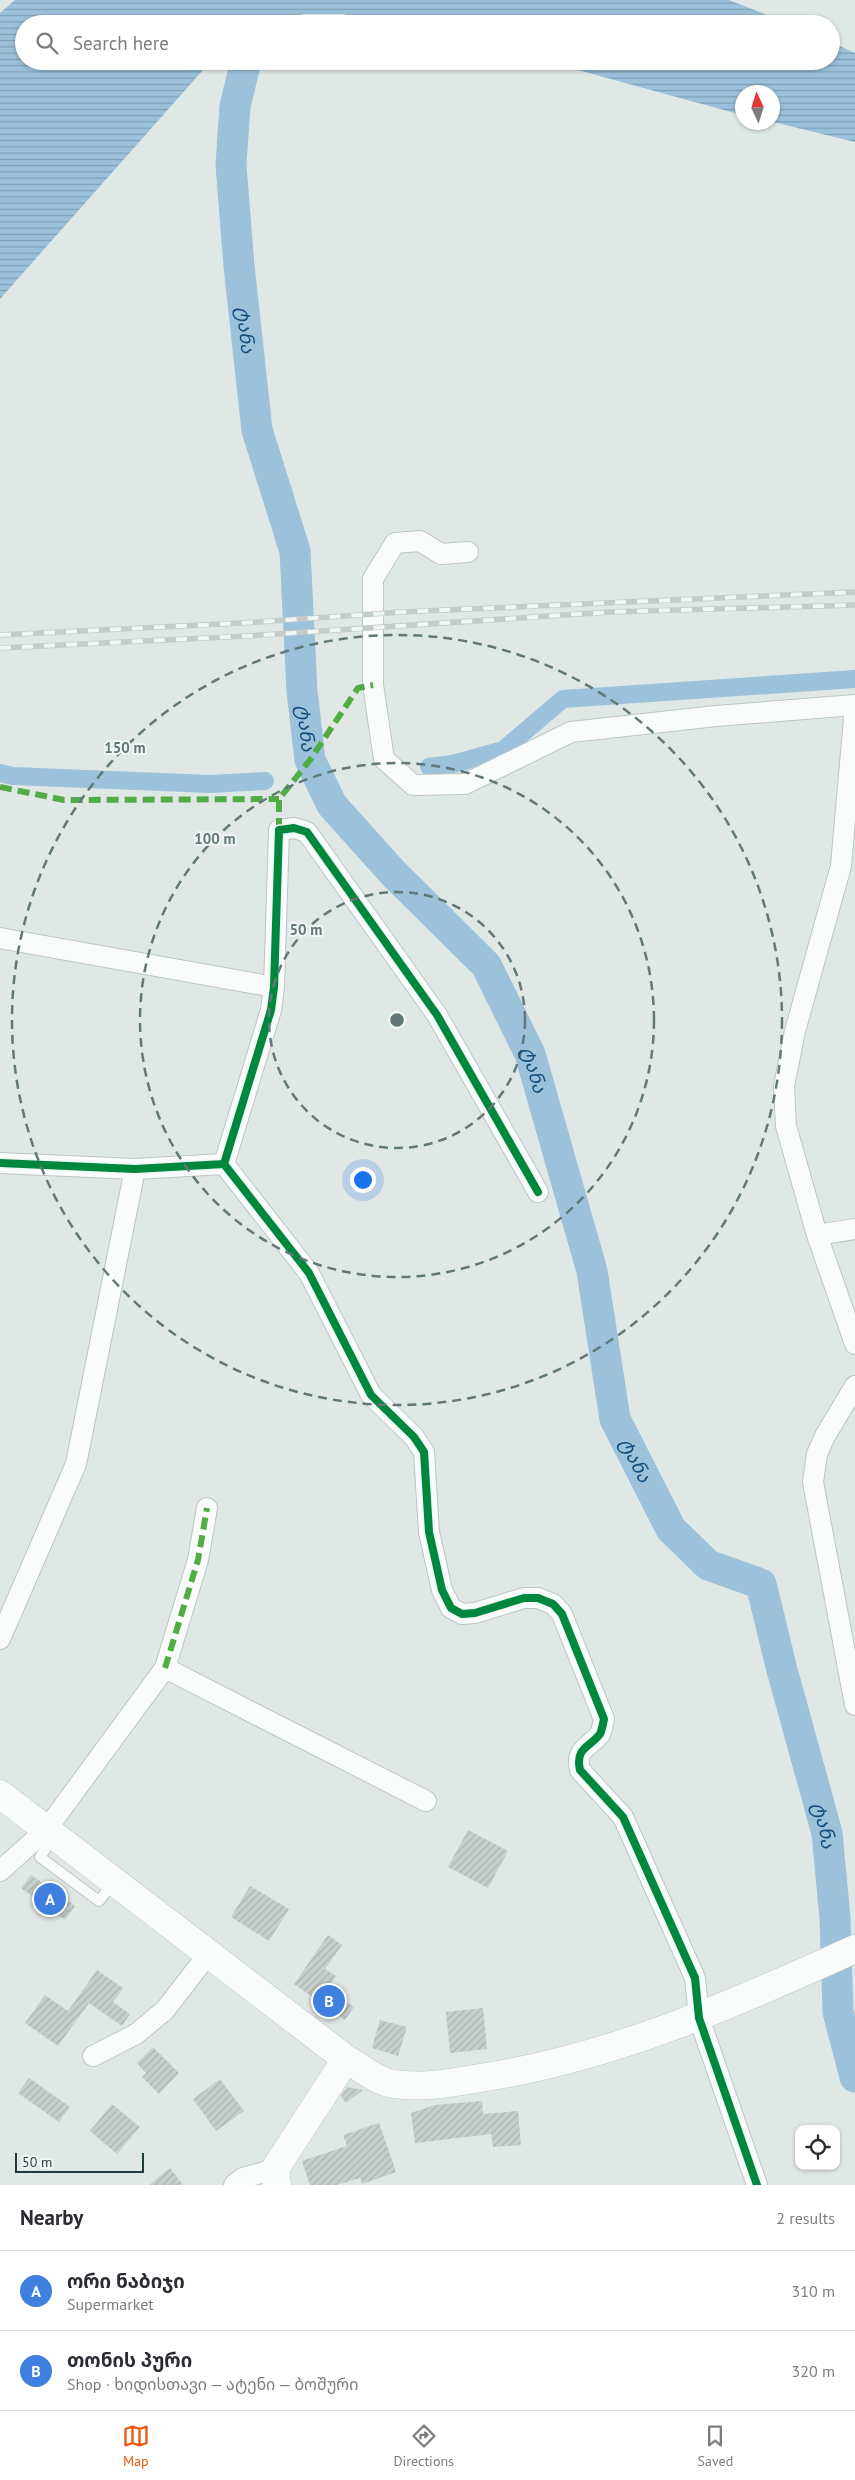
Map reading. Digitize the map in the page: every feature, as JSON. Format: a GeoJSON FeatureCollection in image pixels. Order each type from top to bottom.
{"type":"FeatureCollection","features":[{"type":"Feature","properties":{"kind":"main road"},"geometry":{"type":"LineString","coordinates":[[0,1794],[346,2059],[388,2083],[434,2085],[514,2073],[558,2062],[699,2018],[855,1949]]}},
{"type":"Feature","properties":{"kind":"main road"},"geometry":{"type":"LineString","coordinates":[[276,2177],[346,2059]]}},
{"type":"Feature","properties":{"kind":"street"},"geometry":{"type":"LineString","coordinates":[[468,552],[441,554],[420,541],[395,543],[373,579],[373,685],[384,759],[413,785],[465,784],[571,732],[716,716],[855,706],[841,866],[795,1031],[784,1086],[786,1126],[817,1234],[855,1344]]}},
{"type":"Feature","properties":{"kind":"street"},"geometry":{"type":"LineString","coordinates":[[224,1164],[271,1010],[274,986],[279,830],[294,828],[307,832],[437,1015],[538,1192]]}},
{"type":"Feature","properties":{"kind":"street"},"geometry":{"type":"LineString","coordinates":[[0,938],[274,986]]}},
{"type":"Feature","properties":{"kind":"street"},"geometry":{"type":"LineString","coordinates":[[0,1164],[135,1169],[224,1164]]}},
{"type":"Feature","properties":{"kind":"street"},"geometry":{"type":"LineString","coordinates":[[224,1164],[309,1273],[371,1395],[414,1437],[424,1452],[429,1532],[442,1590],[451,1608],[462,1614],[475,1613],[524,1598],[538,1598],[553,1604],[562,1614],[604,1719],[600,1733],[582,1751],[578,1760],[580,1770],[623,1817],[695,1978],[699,2018],[757,2185]]}},
{"type":"Feature","properties":{"kind":"street"},"geometry":{"type":"LineString","coordinates":[[0,1639],[76,1464],[135,1169]]}},
{"type":"Feature","properties":{"kind":"street"},"geometry":{"type":"LineString","coordinates":[[817,1234],[855,1229]]}},
{"type":"Feature","properties":{"kind":"street"},"geometry":{"type":"LineString","coordinates":[[855,1386],[825,1436],[817,1454],[813,1482],[855,1705]]}},
{"type":"Feature","properties":{"kind":"street"},"geometry":{"type":"LineString","coordinates":[[0,1871],[50,1833],[165,1668],[198,1560],[207,1508]]}},
{"type":"Feature","properties":{"kind":"street"},"geometry":{"type":"LineString","coordinates":[[165,1668],[426,1801]]}},
{"type":"Feature","properties":{"kind":"street"},"geometry":{"type":"LineString","coordinates":[[93,2056],[136,2034],[165,2010],[209,1953]]}},
{"type":"Feature","properties":{"kind":"street"},"geometry":{"type":"LineString","coordinates":[[234,2185],[242,2178],[276,2177]]}},
{"type":"Feature","properties":{"kind":"water"},"geometry":{"type":"Polygon","coordinates":[[[15,0],[729,0],[767,15],[15,15],[15,70],[203,70],[0,299],[0,13],[15,0]]]}},
{"type":"Feature","properties":{"kind":"water"},"geometry":{"type":"Polygon","coordinates":[[[840,46],[855,53],[855,142],[780,124],[780,85],[735,85],[735,113],[578,70],[840,70],[840,46]]]}},
{"type":"Feature","properties":{"kind":"building"},"geometry":{"type":"Polygon","coordinates":[[[468,1830],[508,1851],[488,1888],[448,1867],[468,1830]]]}},
{"type":"Feature","properties":{"kind":"building"},"geometry":{"type":"Polygon","coordinates":[[[31,1875],[75,1906],[65,1920],[21,1888],[31,1875]]]}},
{"type":"Feature","properties":{"kind":"building"},"geometry":{"type":"Polygon","coordinates":[[[250,1886],[289,1909],[269,1941],[231,1917],[250,1886]]]}},
{"type":"Feature","properties":{"kind":"building"},"geometry":{"type":"Polygon","coordinates":[[[328,1935],[342,1945],[325,1969],[336,1976],[327,1989],[354,2007],[345,2020],[294,1984],[328,1935]]]}},
{"type":"Feature","properties":{"kind":"building"},"geometry":{"type":"Polygon","coordinates":[[[97,1970],[123,1988],[113,2002],[130,2014],[122,2026],[89,2003],[58,2046],[25,2023],[45,1995],[68,2011],[97,1970]]]}},
{"type":"Feature","properties":{"kind":"building"},"geometry":{"type":"Polygon","coordinates":[[[483,2008],[487,2049],[450,2053],[446,2012],[483,2008]]]}},
{"type":"Feature","properties":{"kind":"building"},"geometry":{"type":"Polygon","coordinates":[[[380,2020],[407,2027],[398,2056],[372,2048],[380,2020]]]}},
{"type":"Feature","properties":{"kind":"building"},"geometry":{"type":"Polygon","coordinates":[[[153,2047],[179,2073],[159,2094],[142,2077],[146,2073],[137,2063],[153,2047]]]}},
{"type":"Feature","properties":{"kind":"building"},"geometry":{"type":"Polygon","coordinates":[[[29,2078],[70,2107],[59,2122],[18,2093],[29,2078]]]}},
{"type":"Feature","properties":{"kind":"building"},"geometry":{"type":"Polygon","coordinates":[[[220,2079],[244,2111],[216,2131],[193,2099],[220,2079]]]}},
{"type":"Feature","properties":{"kind":"building"},"geometry":{"type":"Polygon","coordinates":[[[347,2087],[363,2090],[346,2103],[341,2096],[347,2087]]]}},
{"type":"Feature","properties":{"kind":"building"},"geometry":{"type":"Polygon","coordinates":[[[482,2101],[483,2114],[518,2111],[521,2145],[493,2147],[491,2134],[415,2143],[411,2113],[435,2105],[482,2101]]]}},
{"type":"Feature","properties":{"kind":"building"},"geometry":{"type":"Polygon","coordinates":[[[112,2104],[140,2127],[117,2154],[90,2131],[112,2104]]]}},
{"type":"Feature","properties":{"kind":"building"},"geometry":{"type":"Polygon","coordinates":[[[379,2123],[396,2172],[362,2184],[360,2178],[337,2185],[310,2185],[302,2161],[347,2146],[343,2135],[379,2123]]]}},
{"type":"Feature","properties":{"kind":"building"},"geometry":{"type":"Polygon","coordinates":[[[170,2168],[183,2185],[149,2185],[170,2168]]]}},
{"type":"Feature","properties":{"kind":"waterway","name":"ტანა"},"geometry":{"type":"LineString","coordinates":[[244,70],[235,106],[231,165],[239,266],[257,430],[295,551],[302,691],[310,760],[332,805],[394,874],[486,965],[530,1054],[592,1271],[615,1419],[671,1529],[708,1565],[761,1584],[782,1670],[827,1833],[835,1918],[838,2012],[855,2077]]}},
{"type":"Feature","properties":{"kind":"waterway"},"geometry":{"type":"LineString","coordinates":[[429,767],[453,764],[503,750],[563,699],[855,679]]}},
{"type":"Feature","properties":{"kind":"waterway"},"geometry":{"type":"LineString","coordinates":[[0,773],[13,776],[210,784],[265,781]]}},
{"type":"Feature","properties":{"kind":"railway"},"geometry":{"type":"LineString","coordinates":[[0,635],[242,623],[401,612],[855,592]]}},
{"type":"Feature","properties":{"kind":"railway"},"geometry":{"type":"LineString","coordinates":[[0,648],[248,636],[610,612],[855,605]]}},
{"type":"Feature","properties":{"kind":"marked path"},"geometry":{"type":"LineString","coordinates":[[279,830],[279,799],[310,760],[358,688],[373,685]]}},
{"type":"Feature","properties":{"kind":"marked path"},"geometry":{"type":"LineString","coordinates":[[0,787],[64,800],[279,799]]}},
{"type":"Feature","properties":{"kind":"marked path"},"geometry":{"type":"LineString","coordinates":[[165,1668],[198,1560],[207,1508]]}},
{"type":"Feature","properties":{"kind":"cycle path"},"geometry":{"type":"LineString","coordinates":[[224,1164],[271,1010],[274,987],[279,830],[294,828],[307,832],[437,1015],[538,1192]]}},
{"type":"Feature","properties":{"kind":"cycle path"},"geometry":{"type":"LineString","coordinates":[[0,1163],[135,1169],[224,1164],[309,1273],[371,1395],[414,1437],[424,1452],[429,1532],[442,1590],[451,1608],[462,1614],[475,1613],[524,1598],[538,1598],[553,1604],[562,1614],[604,1719],[600,1734],[584,1749],[579,1757],[580,1770],[623,1817],[695,1978],[699,2018],[757,2185]]}},
{"type":"Feature","properties":{"kind":"place","name":"ორი ნაბიჯი"},"geometry":{"type":"Point","coordinates":[50,1899]}},
{"type":"Feature","properties":{"kind":"place","name":"თონის პური"},"geometry":{"type":"Point","coordinates":[329,2001]}}]}
